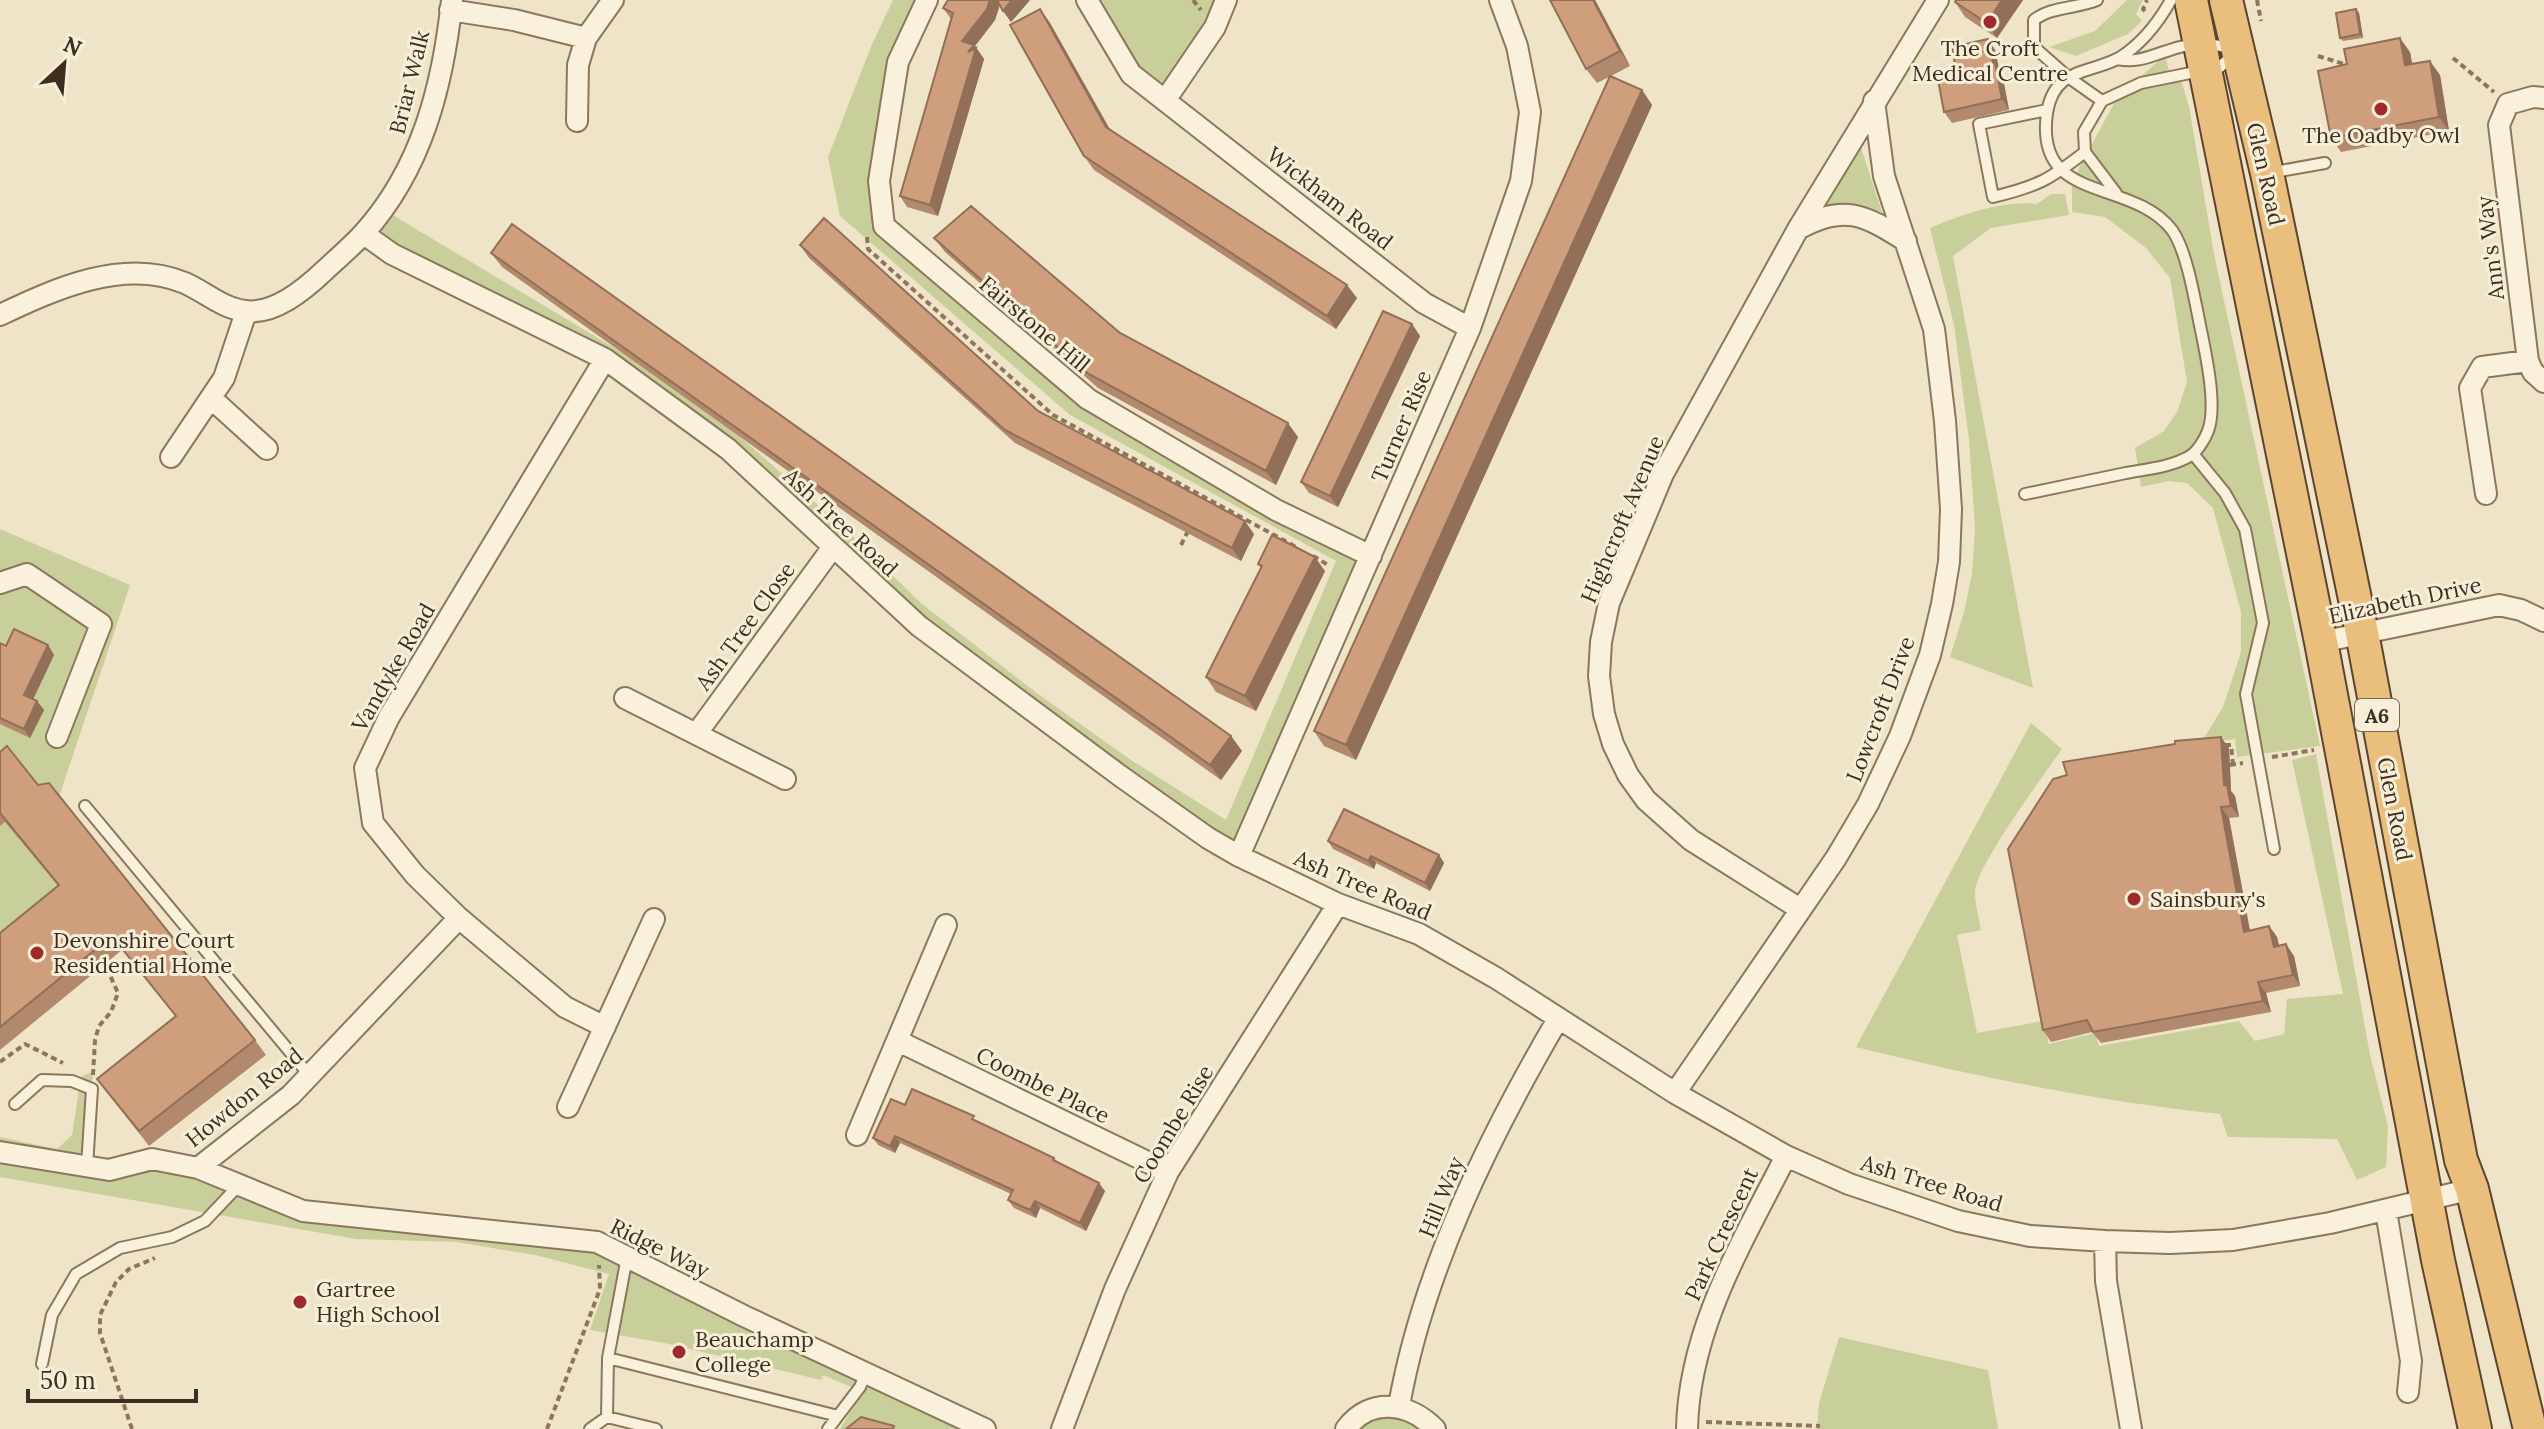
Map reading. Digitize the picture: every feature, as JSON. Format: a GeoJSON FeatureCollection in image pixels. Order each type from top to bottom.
{"type":"FeatureCollection","features":[{"type":"Feature","properties":{"kind":"highway","name":"Glen Road"},"geometry":{"type":"LineString","coordinates":[[2191,0],[2321,642],[2427,1200],[2475,1429]]}},
{"type":"Feature","properties":{"kind":"highway","name":"Glen Road"},"geometry":{"type":"LineString","coordinates":[[2226,0],[2267,173],[2362,633],[2461,1160],[2472,1189],[2530,1429]]}},
{"type":"Feature","properties":{"kind":"street"},"geometry":{"type":"LineString","coordinates":[[577,121],[578,65],[586,38],[613,0]]}},
{"type":"Feature","properties":{"kind":"street","name":"Fairstone Hill"},"geometry":{"type":"LineString","coordinates":[[927,0],[898,62],[879,181],[884,226],[1088,399],[1276,510],[1371,556]]}},
{"type":"Feature","properties":{"kind":"street","name":"Wickham Road"},"geometry":{"type":"LineString","coordinates":[[1087,0],[1131,74],[1424,303],[1470,328]]}},
{"type":"Feature","properties":{"kind":"street"},"geometry":{"type":"LineString","coordinates":[[1166,99],[1215,27],[1226,0]]}},
{"type":"Feature","properties":{"kind":"street","name":"Turner Rise"},"geometry":{"type":"LineString","coordinates":[[1239,856],[1470,328],[1521,181],[1530,112],[1517,46],[1500,0]]}},
{"type":"Feature","properties":{"kind":"street","name":"Highcroft Avenue"},"geometry":{"type":"LineString","coordinates":[[1800,909],[1691,840],[1646,800],[1628,775],[1613,744],[1604,714],[1599,676],[1601,642],[1609,603],[1663,474],[1798,229],[1938,0]]}},
{"type":"Feature","properties":{"kind":"street"},"geometry":{"type":"LineString","coordinates":[[451,5],[586,38]]}},
{"type":"Feature","properties":{"kind":"street","name":"Briar Walk"},"geometry":{"type":"LineString","coordinates":[[246,312],[267,309],[288,300],[315,280],[364,234],[407,170],[425,134],[445,57],[451,5]]}},
{"type":"Feature","properties":{"kind":"street"},"geometry":{"type":"LineString","coordinates":[[2508,104],[2533,97],[2544,98]]}},
{"type":"Feature","properties":{"kind":"street","name":"Lowcroft Drive"},"geometry":{"type":"LineString","coordinates":[[1675,1093],[1836,858],[1868,804],[1900,736],[1930,655],[1946,576],[1951,509],[1934,329],[1884,176],[1874,101]]}},
{"type":"Feature","properties":{"kind":"street","name":"Ann's Way"},"geometry":{"type":"LineString","coordinates":[[2508,104],[2499,125],[2528,361]]}},
{"type":"Feature","properties":{"kind":"street"},"geometry":{"type":"LineString","coordinates":[[1798,229],[1823,216],[1844,214],[1871,219],[1906,241]]}},
{"type":"Feature","properties":{"kind":"street","name":"Ash Tree Road"},"geometry":{"type":"LineString","coordinates":[[364,234],[392,254],[605,359],[728,449],[919,626],[1119,775],[1239,856],[1338,904],[1419,934],[1496,978],[1675,1093],[1786,1156],[1849,1184],[1958,1221],[2030,1236],[2105,1241],[2170,1243],[2233,1240],[2386,1211],[2472,1189]]}},
{"type":"Feature","properties":{"kind":"street"},"geometry":{"type":"LineString","coordinates":[[0,315],[83,281],[120,274],[156,274],[185,283],[216,302],[246,312],[233,357],[212,399],[171,457]]}},
{"type":"Feature","properties":{"kind":"street","name":"Vandyke Road"},"geometry":{"type":"LineString","coordinates":[[605,359],[389,717],[365,768],[373,823],[415,875],[459,918],[565,1007],[605,1027]]}},
{"type":"Feature","properties":{"kind":"street"},"geometry":{"type":"LineString","coordinates":[[2486,494],[2470,388],[2482,367],[2528,361],[2533,372],[2544,382]]}},
{"type":"Feature","properties":{"kind":"street"},"geometry":{"type":"LineString","coordinates":[[212,399],[267,449]]}},
{"type":"Feature","properties":{"kind":"street","name":"Ash Tree Close"},"geometry":{"type":"LineString","coordinates":[[697,733],[833,547]]}},
{"type":"Feature","properties":{"kind":"street"},"geometry":{"type":"LineString","coordinates":[[0,583],[27,574],[101,624],[57,737]]}},
{"type":"Feature","properties":{"kind":"street","name":"Elizabeth Drive"},"geometry":{"type":"LineString","coordinates":[[2321,642],[2499,605],[2521,610],[2544,621]]}},
{"type":"Feature","properties":{"kind":"street"},"geometry":{"type":"LineString","coordinates":[[625,698],[785,779]]}},
{"type":"Feature","properties":{"kind":"street","name":"Coombe Rise"},"geometry":{"type":"LineString","coordinates":[[1062,1429],[1115,1289],[1168,1172],[1338,904]]}},
{"type":"Feature","properties":{"kind":"street","name":"Howdon Road"},"geometry":{"type":"LineString","coordinates":[[0,1152],[109,1170],[152,1159],[198,1168],[291,1095],[459,918]]}},
{"type":"Feature","properties":{"kind":"street"},"geometry":{"type":"LineString","coordinates":[[568,1107],[654,919]]}},
{"type":"Feature","properties":{"kind":"street"},"geometry":{"type":"LineString","coordinates":[[857,1135],[946,925]]}},
{"type":"Feature","properties":{"kind":"street","name":"Hill Way"},"geometry":{"type":"LineString","coordinates":[[1399,1406],[1408,1363],[1440,1263],[1473,1179],[1525,1075],[1558,1019]]}},
{"type":"Feature","properties":{"kind":"street","name":"Coombe Place"},"geometry":{"type":"LineString","coordinates":[[898,1041],[1168,1172]]}},
{"type":"Feature","properties":{"kind":"street","name":"Park Crescent"},"geometry":{"type":"LineString","coordinates":[[1687,1425],[1704,1330],[1720,1286],[1786,1156]]}},
{"type":"Feature","properties":{"kind":"street","name":"Ridge Way"},"geometry":{"type":"LineString","coordinates":[[198,1168],[303,1211],[597,1242],[744,1316],[985,1429]]}},
{"type":"Feature","properties":{"kind":"street"},"geometry":{"type":"LineString","coordinates":[[2386,1211],[2411,1361],[2408,1392]]}},
{"type":"Feature","properties":{"kind":"street"},"geometry":{"type":"LineString","coordinates":[[2105,1241],[2106,1281],[2131,1429]]}},
{"type":"Feature","properties":{"kind":"street"},"geometry":{"type":"LineString","coordinates":[[1346,1429],[1366,1412],[1399,1406],[1420,1415],[1435,1429]]}},
{"type":"Feature","properties":{"kind":"lane"},"geometry":{"type":"LineString","coordinates":[[2097,0],[2071,9],[2046,10],[2034,20],[2034,47],[2102,101]]}},
{"type":"Feature","properties":{"kind":"lane"},"geometry":{"type":"LineString","coordinates":[[2025,494],[2165,466],[2194,455],[2208,431],[2211,404],[2205,354],[2190,274],[2172,231],[2143,206],[2117,194],[2075,182],[2061,171],[2049,147],[2046,127],[2047,110],[2054,92],[2068,77],[2084,68],[2117,59],[2159,21],[2171,0]]}},
{"type":"Feature","properties":{"kind":"lane"},"geometry":{"type":"LineString","coordinates":[[2117,59],[2134,62],[2167,50],[2202,58],[2220,67],[2237,51],[2215,42],[2202,58],[2102,101],[2084,132],[2085,152],[2117,194]]}},
{"type":"Feature","properties":{"kind":"lane"},"geometry":{"type":"LineString","coordinates":[[2047,110],[1979,124],[1993,197],[2033,187],[2085,152]]}},
{"type":"Feature","properties":{"kind":"lane"},"geometry":{"type":"LineString","coordinates":[[2267,173],[2325,163]]}},
{"type":"Feature","properties":{"kind":"lane"},"geometry":{"type":"LineString","coordinates":[[2194,455],[2225,493],[2245,529],[2263,623],[2246,694],[2274,849]]}},
{"type":"Feature","properties":{"kind":"lane"},"geometry":{"type":"LineString","coordinates":[[85,806],[310,1076]]}},
{"type":"Feature","properties":{"kind":"lane"},"geometry":{"type":"LineString","coordinates":[[15,1104],[42,1080],[72,1081],[92,1089],[87,1166]]}},
{"type":"Feature","properties":{"kind":"lane"},"geometry":{"type":"LineString","coordinates":[[42,1364],[52,1315],[76,1274],[120,1248],[172,1237],[205,1221],[240,1184]]}},
{"type":"Feature","properties":{"kind":"lane"},"geometry":{"type":"LineString","coordinates":[[607,1417],[608,1358],[627,1257]]}},
{"type":"Feature","properties":{"kind":"lane"},"geometry":{"type":"LineString","coordinates":[[608,1358],[838,1416]]}},
{"type":"Feature","properties":{"kind":"lane"},"geometry":{"type":"LineString","coordinates":[[828,1429],[860,1387],[866,1373]]}},
{"type":"Feature","properties":{"kind":"lane"},"geometry":{"type":"LineString","coordinates":[[607,1417],[627,1426],[656,1429]]}},
{"type":"Feature","properties":{"kind":"lane"},"geometry":{"type":"LineString","coordinates":[[590,1429],[607,1417]]}},
{"type":"Feature","properties":{"kind":"path"},"geometry":{"type":"LineString","coordinates":[[2318,56],[2347,65],[2352,79]]}},
{"type":"Feature","properties":{"kind":"path"},"geometry":{"type":"LineString","coordinates":[[2453,58],[2508,104]]}},
{"type":"Feature","properties":{"kind":"path"},"geometry":{"type":"LineString","coordinates":[[1203,497],[1214,474]]}},
{"type":"Feature","properties":{"kind":"path"},"geometry":{"type":"LineString","coordinates":[[1181,545],[1192,521]]}},
{"type":"Feature","properties":{"kind":"path"},"geometry":{"type":"LineString","coordinates":[[2219,746],[2231,745],[2232,765],[2325,748]]}},
{"type":"Feature","properties":{"kind":"path"},"geometry":{"type":"LineString","coordinates":[[92,1089],[95,1040],[99,1026],[111,1012],[118,993],[105,964]]}},
{"type":"Feature","properties":{"kind":"path"},"geometry":{"type":"LineString","coordinates":[[0,1062],[25,1044],[65,1064]]}},
{"type":"Feature","properties":{"kind":"path"},"geometry":{"type":"LineString","coordinates":[[79,1071],[93,1071]]}},
{"type":"Feature","properties":{"kind":"path"},"geometry":{"type":"LineString","coordinates":[[547,1429],[600,1289],[597,1242]]}},
{"type":"Feature","properties":{"kind":"path"},"geometry":{"type":"LineString","coordinates":[[132,1429],[100,1333],[100,1315],[108,1294],[129,1269],[159,1257]]}},
{"type":"Feature","properties":{"kind":"path"},"geometry":{"type":"LineString","coordinates":[[1687,1425],[1820,1426]]}},
{"type":"Feature","properties":{"kind":"green space"},"geometry":{"type":"Polygon","coordinates":[[[893,0],[927,0],[898,62],[884,226],[1088,399],[1371,556],[1239,856],[1208,838],[833,547],[605,359],[364,234],[391,214],[633,359],[738,435],[843,527],[922,604],[1038,694],[1131,760],[1226,820],[1336,561],[1070,415],[840,216],[828,157],[872,44],[893,0]]]}},
{"type":"Feature","properties":{"kind":"green space"},"geometry":{"type":"Polygon","coordinates":[[[1087,0],[1226,0],[1166,99],[1131,74],[1087,0]]]}},
{"type":"Feature","properties":{"kind":"green space"},"geometry":{"type":"Polygon","coordinates":[[[2127,0],[2143,0],[2136,14],[2142,21],[2128,34],[2076,56],[2049,47],[2095,31],[2127,0]]]}},
{"type":"Feature","properties":{"kind":"green space"},"geometry":{"type":"Polygon","coordinates":[[[2165,55],[2169,71],[2178,71],[2189,106],[2214,254],[2320,746],[2237,757],[2235,739],[2201,743],[2223,707],[2241,652],[2241,612],[2213,508],[2187,483],[2169,481],[2141,487],[2135,448],[2164,431],[2177,412],[2187,382],[2170,278],[2146,248],[2105,217],[2072,212],[2072,181],[2117,98],[2165,55]]]}},
{"type":"Feature","properties":{"kind":"green space"},"geometry":{"type":"Polygon","coordinates":[[[1857,146],[1861,148],[1882,212],[1852,205],[1822,206],[1857,146]]]}},
{"type":"Feature","properties":{"kind":"green space"},"geometry":{"type":"Polygon","coordinates":[[[2051,194],[2065,194],[2069,215],[1991,228],[1953,256],[2033,688],[1950,657],[1972,574],[1975,528],[1969,440],[1954,325],[1930,228],[1996,206],[2037,204],[2051,194]]]}},
{"type":"Feature","properties":{"kind":"green space"},"geometry":{"type":"Polygon","coordinates":[[[0,529],[130,585],[59,797],[0,775],[0,529]]]}},
{"type":"Feature","properties":{"kind":"green space"},"geometry":{"type":"Polygon","coordinates":[[[2031,723],[2062,749],[2012,820],[1978,879],[1975,897],[1981,930],[1957,935],[1977,1033],[2043,1021],[2049,1044],[2095,1033],[2099,1046],[2239,1021],[2255,1041],[2284,1034],[2287,999],[2343,994],[2292,760],[2316,754],[2370,1055],[2388,1126],[2386,1167],[2357,1180],[2337,1139],[2228,1137],[2220,1114],[2037,1087],[1856,1047],[2031,723]]]}},
{"type":"Feature","properties":{"kind":"green space"},"geometry":{"type":"Polygon","coordinates":[[[22,807],[19,839],[106,944],[0,956],[0,826],[22,807]]]}},
{"type":"Feature","properties":{"kind":"green space"},"geometry":{"type":"Polygon","coordinates":[[[93,1071],[87,1166],[152,1159],[303,1211],[597,1242],[985,1429],[840,1429],[859,1398],[864,1379],[858,1390],[823,1375],[821,1380],[664,1343],[590,1330],[609,1274],[535,1255],[456,1242],[356,1239],[0,1177],[0,1137],[57,1149],[72,1135],[81,1077],[93,1071]]]}},
{"type":"Feature","properties":{"kind":"green space"},"geometry":{"type":"Polygon","coordinates":[[[1839,1337],[1988,1370],[1998,1429],[1817,1429],[1819,1403],[1839,1337]]]}},
{"type":"Feature","properties":{"kind":"green space"},"geometry":{"type":"Polygon","coordinates":[[[1401,1417],[1423,1429],[1358,1429],[1372,1419],[1401,1417]]]}},
{"type":"Feature","properties":{"kind":"building"},"geometry":{"type":"Polygon","coordinates":[[[948,0],[990,0],[987,9],[962,41],[974,45],[968,52],[976,48],[930,205],[900,196],[953,13],[943,8],[948,0]]]}},
{"type":"Feature","properties":{"kind":"building"},"geometry":{"type":"Polygon","coordinates":[[[997,0],[1012,0],[1003,11],[997,0]]]}},
{"type":"Feature","properties":{"kind":"building"},"geometry":{"type":"Polygon","coordinates":[[[1550,0],[1593,0],[1620,51],[1586,69],[1550,0]]]}},
{"type":"Feature","properties":{"kind":"building"},"geometry":{"type":"Polygon","coordinates":[[[1956,0],[2002,0],[1987,23],[1956,0]]]}},
{"type":"Feature","properties":{"kind":"building"},"geometry":{"type":"Polygon","coordinates":[[[1040,9],[1106,127],[1347,285],[1327,316],[1084,156],[1010,25],[1040,9]]]}},
{"type":"Feature","properties":{"kind":"building"},"geometry":{"type":"Polygon","coordinates":[[[2356,9],[2360,34],[2340,38],[2336,13],[2356,9]]]}},
{"type":"Feature","properties":{"kind":"building","name":"The Oadby Owl"},"geometry":{"type":"Polygon","coordinates":[[[2400,38],[2405,65],[2430,61],[2439,117],[2331,138],[2318,71],[2347,64],[2344,49],[2400,38]]]}},
{"type":"Feature","properties":{"kind":"building"},"geometry":{"type":"Polygon","coordinates":[[[1988,39],[2002,99],[1944,112],[1937,74],[1956,70],[1952,47],[1988,39]]]}},
{"type":"Feature","properties":{"kind":"building"},"geometry":{"type":"Polygon","coordinates":[[[1610,76],[1642,90],[1346,745],[1314,731],[1610,76]]]}},
{"type":"Feature","properties":{"kind":"building"},"geometry":{"type":"Polygon","coordinates":[[[971,206],[1120,333],[1288,423],[1266,471],[1087,373],[934,238],[971,206]]]}},
{"type":"Feature","properties":{"kind":"building"},"geometry":{"type":"Polygon","coordinates":[[[824,218],[1038,411],[1245,521],[1232,548],[1005,430],[800,245],[824,218]]]}},
{"type":"Feature","properties":{"kind":"building"},"geometry":{"type":"Polygon","coordinates":[[[512,224],[1231,736],[1210,765],[491,253],[512,224]]]}},
{"type":"Feature","properties":{"kind":"building"},"geometry":{"type":"Polygon","coordinates":[[[1383,311],[1412,324],[1330,496],[1301,482],[1383,311]]]}},
{"type":"Feature","properties":{"kind":"building"},"geometry":{"type":"Polygon","coordinates":[[[1272,535],[1315,557],[1245,696],[1206,677],[1262,566],[1258,564],[1272,535]]]}},
{"type":"Feature","properties":{"kind":"building"},"geometry":{"type":"Polygon","coordinates":[[[14,629],[48,645],[24,695],[37,701],[24,729],[0,718],[0,643],[6,646],[14,629]]]}},
{"type":"Feature","properties":{"kind":"building","name":"Sainsbury's"},"geometry":{"type":"Polygon","coordinates":[[[2221,737],[2224,785],[2227,785],[2231,806],[2221,807],[2244,932],[2269,926],[2274,947],[2286,944],[2293,975],[2258,982],[2263,1001],[2093,1032],[2087,1020],[2043,1030],[2008,849],[2053,779],[2067,775],[2063,762],[2175,744],[2175,741],[2221,737]]]}},
{"type":"Feature","properties":{"kind":"building","name":"Devonshire Court Residential Home"},"geometry":{"type":"Polygon","coordinates":[[[7,746],[38,785],[49,783],[255,1040],[139,1131],[97,1079],[176,1016],[112,936],[0,1027],[0,933],[59,885],[0,813],[0,752],[7,746]]]}},
{"type":"Feature","properties":{"kind":"building"},"geometry":{"type":"Polygon","coordinates":[[[1344,809],[1439,855],[1425,883],[1371,856],[1368,861],[1328,841],[1344,809]]]}},
{"type":"Feature","properties":{"kind":"building"},"geometry":{"type":"Polygon","coordinates":[[[912,1089],[974,1116],[972,1119],[1099,1183],[1080,1223],[1035,1201],[1030,1210],[1008,1200],[1013,1190],[895,1136],[890,1146],[873,1138],[891,1099],[905,1105],[912,1089]]]}},
{"type":"Feature","properties":{"kind":"building"},"geometry":{"type":"Polygon","coordinates":[[[861,1417],[894,1426],[893,1429],[846,1429],[861,1417]]]}},
{"type":"Feature","properties":{"kind":"place","name":"The Croft Medical Centre"},"geometry":{"type":"Point","coordinates":[1990,22]}},
{"type":"Feature","properties":{"kind":"place","name":"The Oadby Owl"},"geometry":{"type":"Point","coordinates":[2381,109]}},
{"type":"Feature","properties":{"kind":"place","name":"Sainsbury's"},"geometry":{"type":"Point","coordinates":[2134,899]}},
{"type":"Feature","properties":{"kind":"place","name":"Devonshire Court Residential Home"},"geometry":{"type":"Point","coordinates":[37,953]}},
{"type":"Feature","properties":{"kind":"place","name":"Gartree High School"},"geometry":{"type":"Point","coordinates":[300,1302]}},
{"type":"Feature","properties":{"kind":"place","name":"Beauchamp College"},"geometry":{"type":"Point","coordinates":[679,1352]}}]}
